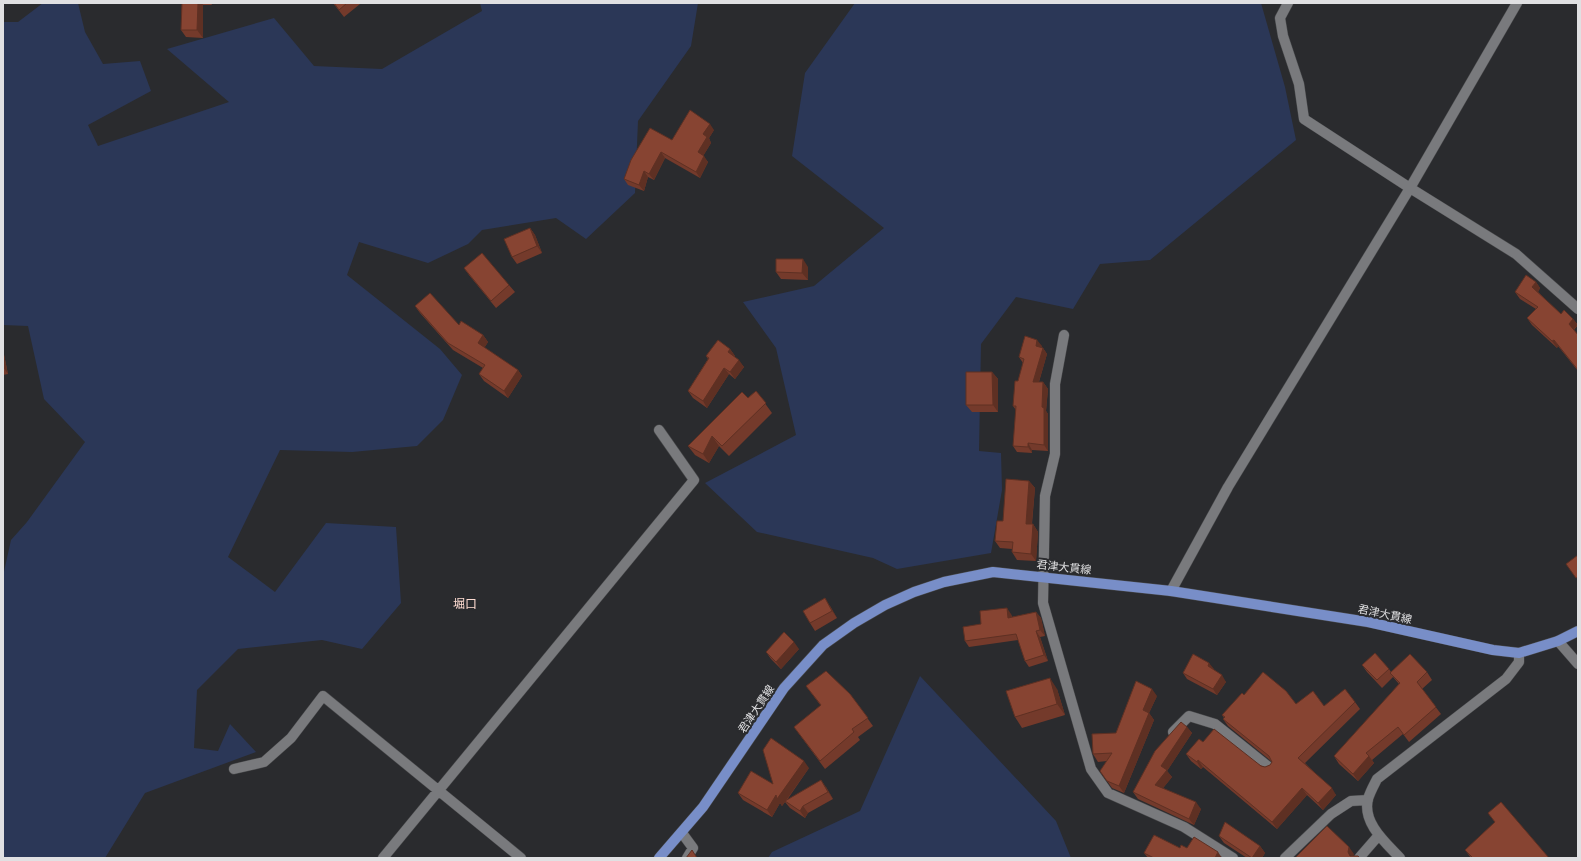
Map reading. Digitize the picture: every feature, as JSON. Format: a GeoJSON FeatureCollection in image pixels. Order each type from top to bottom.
{"type":"FeatureCollection","features":[{"type":"Feature","properties":{"kind":"main road","name":"君津大貫線"},"geometry":{"type":"LineString","coordinates":[[659,858],[703,807],[784,688],[824,646],[854,623],[885,605],[914,592],[950,580],[993,572],[1171,591],[1368,622],[1493,650],[1519,653],[1558,642],[1578,631]]}},
{"type":"Feature","properties":{"kind":"street"},"geometry":{"type":"LineString","coordinates":[[1288,3],[1280,18],[1283,36],[1299,84],[1304,119],[1410,188],[1516,254],[1578,309]]}},
{"type":"Feature","properties":{"kind":"street"},"geometry":{"type":"LineString","coordinates":[[1171,591],[1228,487],[1410,188],[1517,3]]}},
{"type":"Feature","properties":{"kind":"street"},"geometry":{"type":"LineString","coordinates":[[1064,335],[1055,384],[1055,454],[1045,496],[1043,603],[1091,769],[1108,793],[1131,799],[1184,828],[1233,858]]}},
{"type":"Feature","properties":{"kind":"street"},"geometry":{"type":"LineString","coordinates":[[382,858],[439,791],[694,480],[659,430]]}},
{"type":"Feature","properties":{"kind":"street"},"geometry":{"type":"LineString","coordinates":[[1558,642],[1578,664]]}},
{"type":"Feature","properties":{"kind":"street"},"geometry":{"type":"LineString","coordinates":[[1400,858],[1379,836],[1370,820],[1368,800],[1377,779],[1506,679],[1519,662],[1519,653]]}},
{"type":"Feature","properties":{"kind":"street"},"geometry":{"type":"LineString","coordinates":[[234,769],[264,762],[291,738],[323,696],[522,858]]}},
{"type":"Feature","properties":{"kind":"street"},"geometry":{"type":"LineString","coordinates":[[1168,738],[1189,716],[1215,724],[1270,768]]}},
{"type":"Feature","properties":{"kind":"street"},"geometry":{"type":"LineString","coordinates":[[1285,858],[1331,814],[1351,801],[1368,800]]}},
{"type":"Feature","properties":{"kind":"street"},"geometry":{"type":"LineString","coordinates":[[682,833],[693,848],[687,858]]}},
{"type":"Feature","properties":{"kind":"street"},"geometry":{"type":"LineString","coordinates":[[1359,858],[1379,836]]}},
{"type":"Feature","properties":{"kind":"shaded area"},"geometry":{"type":"Polygon","coordinates":[[[43,3],[78,3],[85,32],[103,64],[140,61],[151,91],[88,125],[98,146],[229,102],[167,49],[274,18],[314,66],[382,69],[482,11],[480,3],[698,3],[691,46],[638,121],[635,193],[586,239],[556,218],[482,230],[468,244],[428,263],[359,242],[347,275],[440,349],[462,375],[443,420],[417,446],[352,452],[280,450],[228,557],[275,592],[326,523],[396,527],[401,603],[362,649],[322,640],[238,649],[197,690],[194,748],[218,751],[230,724],[256,752],[145,793],[105,858],[3,858],[3,576],[11,540],[27,522],[85,442],[44,399],[28,326],[3,325],[3,22],[18,22],[43,3]]]}},
{"type":"Feature","properties":{"kind":"shaded area"},"geometry":{"type":"Polygon","coordinates":[[[855,3],[1261,3],[1285,87],[1296,140],[1150,260],[1100,264],[1073,309],[1016,297],[981,344],[979,451],[1001,453],[1002,490],[991,553],[897,569],[873,558],[757,532],[705,483],[796,435],[776,348],[743,302],[814,286],[884,228],[792,156],[805,73],[855,3]]]}},
{"type":"Feature","properties":{"kind":"shaded area"},"geometry":{"type":"Polygon","coordinates":[[[920,676],[1056,821],[1071,858],[768,858],[772,852],[860,811],[920,676]]]}},
{"type":"Feature","properties":{"kind":"building"},"geometry":{"type":"Polygon","coordinates":[[[182,3],[198,3],[197,30],[181,30],[182,3]]]}},
{"type":"Feature","properties":{"kind":"building"},"geometry":{"type":"Polygon","coordinates":[[[334,3],[347,3],[339,10],[334,3]]]}},
{"type":"Feature","properties":{"kind":"building"},"geometry":{"type":"Polygon","coordinates":[[[690,110],[710,124],[703,134],[707,137],[698,152],[704,156],[696,172],[661,152],[649,174],[644,171],[639,185],[624,179],[631,160],[650,128],[672,140],[690,110]]]}},
{"type":"Feature","properties":{"kind":"building"},"geometry":{"type":"Polygon","coordinates":[[[530,228],[537,246],[512,257],[504,239],[530,228]]]}},
{"type":"Feature","properties":{"kind":"building"},"geometry":{"type":"Polygon","coordinates":[[[482,253],[509,285],[491,301],[464,268],[482,253]]]}},
{"type":"Feature","properties":{"kind":"building"},"geometry":{"type":"Polygon","coordinates":[[[776,259],[803,259],[802,273],[776,272],[776,259]]]}},
{"type":"Feature","properties":{"kind":"building"},"geometry":{"type":"Polygon","coordinates":[[[1526,275],[1536,282],[1532,287],[1561,314],[1564,310],[1573,319],[1569,324],[1578,335],[1578,370],[1554,340],[1552,341],[1527,318],[1538,307],[1515,292],[1526,275]]]}},
{"type":"Feature","properties":{"kind":"building"},"geometry":{"type":"Polygon","coordinates":[[[430,293],[459,325],[461,321],[483,335],[478,343],[518,370],[504,391],[479,374],[485,365],[448,343],[415,306],[430,293]]]}},
{"type":"Feature","properties":{"kind":"building"},"geometry":{"type":"Polygon","coordinates":[[[1025,336],[1037,340],[1036,346],[1043,348],[1033,382],[1043,382],[1042,407],[1044,408],[1044,445],[1028,443],[1028,447],[1013,446],[1016,406],[1013,406],[1015,381],[1018,381],[1024,359],[1019,357],[1025,336]]]}},
{"type":"Feature","properties":{"kind":"building"},"geometry":{"type":"Polygon","coordinates":[[[718,340],[730,349],[728,352],[739,360],[730,372],[724,368],[703,401],[688,391],[709,358],[706,356],[718,340]]]}},
{"type":"Feature","properties":{"kind":"building"},"geometry":{"type":"Polygon","coordinates":[[[966,372],[992,372],[993,405],[966,405],[966,372]]]}},
{"type":"Feature","properties":{"kind":"building"},"geometry":{"type":"Polygon","coordinates":[[[756,391],[766,403],[722,446],[712,436],[703,454],[688,446],[742,392],[748,398],[756,391]]]}},
{"type":"Feature","properties":{"kind":"building"},"geometry":{"type":"Polygon","coordinates":[[[1006,479],[1029,481],[1026,524],[1033,524],[1031,554],[1012,552],[1013,542],[995,541],[997,521],[1003,521],[1006,479]]]}},
{"type":"Feature","properties":{"kind":"building"},"geometry":{"type":"Polygon","coordinates":[[[1578,555],[1578,577],[1576,578],[1566,564],[1578,555]]]}},
{"type":"Feature","properties":{"kind":"building"},"geometry":{"type":"Polygon","coordinates":[[[825,598],[832,611],[810,623],[803,611],[825,598]]]}},
{"type":"Feature","properties":{"kind":"building"},"geometry":{"type":"Polygon","coordinates":[[[1007,608],[1008,618],[1036,612],[1040,630],[1036,631],[1044,655],[1025,661],[1016,634],[965,641],[963,627],[981,624],[980,611],[1007,608]]]}},
{"type":"Feature","properties":{"kind":"building"},"geometry":{"type":"Polygon","coordinates":[[[784,632],[794,642],[776,662],[766,652],[784,632]]]}},
{"type":"Feature","properties":{"kind":"building"},"geometry":{"type":"Polygon","coordinates":[[[1375,653],[1389,669],[1377,680],[1362,665],[1375,653]]]}},
{"type":"Feature","properties":{"kind":"building"},"geometry":{"type":"Polygon","coordinates":[[[1193,654],[1209,663],[1208,666],[1222,675],[1213,689],[1183,673],[1193,654]]]}},
{"type":"Feature","properties":{"kind":"building"},"geometry":{"type":"Polygon","coordinates":[[[1410,654],[1427,672],[1417,682],[1436,707],[1404,735],[1398,727],[1366,753],[1369,756],[1353,774],[1334,756],[1400,683],[1390,673],[1410,654]]]}},
{"type":"Feature","properties":{"kind":"building"},"geometry":{"type":"Polygon","coordinates":[[[826,671],[850,694],[868,718],[852,729],[854,732],[820,761],[794,727],[821,705],[806,686],[826,671]]]}},
{"type":"Feature","properties":{"kind":"building"},"geometry":{"type":"Polygon","coordinates":[[[1263,672],[1286,691],[1296,704],[1313,691],[1324,706],[1345,689],[1355,702],[1298,758],[1332,788],[1318,803],[1302,788],[1272,822],[1198,760],[1197,762],[1186,754],[1199,739],[1203,742],[1214,729],[1261,766],[1265,767],[1270,765],[1272,762],[1269,756],[1223,719],[1225,717],[1222,715],[1242,693],[1244,695],[1263,672]]]}},
{"type":"Feature","properties":{"kind":"building"},"geometry":{"type":"Polygon","coordinates":[[[1050,678],[1057,704],[1015,717],[1006,691],[1050,678]]]}},
{"type":"Feature","properties":{"kind":"building"},"geometry":{"type":"Polygon","coordinates":[[[1136,681],[1152,689],[1143,710],[1149,713],[1119,786],[1107,781],[1100,771],[1112,753],[1093,754],[1092,734],[1116,733],[1136,681]]]}},
{"type":"Feature","properties":{"kind":"building"},"geometry":{"type":"Polygon","coordinates":[[[1181,722],[1187,727],[1161,766],[1167,770],[1155,785],[1196,802],[1189,819],[1133,792],[1155,751],[1181,722]]]}},
{"type":"Feature","properties":{"kind":"building"},"geometry":{"type":"Polygon","coordinates":[[[771,738],[804,761],[777,799],[776,795],[767,810],[738,793],[751,771],[773,784],[763,750],[771,738]]]}},
{"type":"Feature","properties":{"kind":"building"},"geometry":{"type":"Polygon","coordinates":[[[821,780],[828,792],[803,806],[800,811],[785,801],[821,780]]]}},
{"type":"Feature","properties":{"kind":"building"},"geometry":{"type":"Polygon","coordinates":[[[1501,802],[1549,858],[1473,858],[1465,850],[1495,822],[1488,813],[1501,802]]]}},
{"type":"Feature","properties":{"kind":"building"},"geometry":{"type":"Polygon","coordinates":[[[1225,822],[1260,846],[1252,858],[1219,836],[1225,822]]]}},
{"type":"Feature","properties":{"kind":"building"},"geometry":{"type":"Polygon","coordinates":[[[1327,826],[1349,847],[1348,852],[1350,856],[1358,856],[1360,858],[1295,858],[1327,826]]]}},
{"type":"Feature","properties":{"kind":"building"},"geometry":{"type":"Polygon","coordinates":[[[1154,835],[1180,848],[1181,845],[1187,848],[1194,837],[1218,852],[1215,858],[1154,858],[1144,853],[1154,835]]]}},
{"type":"Feature","properties":{"kind":"building"},"geometry":{"type":"Polygon","coordinates":[[[692,850],[697,858],[686,858],[692,850]]]}},
{"type":"Feature","properties":{"kind":"district","name":"堀口"},"geometry":{"type":"Point","coordinates":[465,604]}}]}
